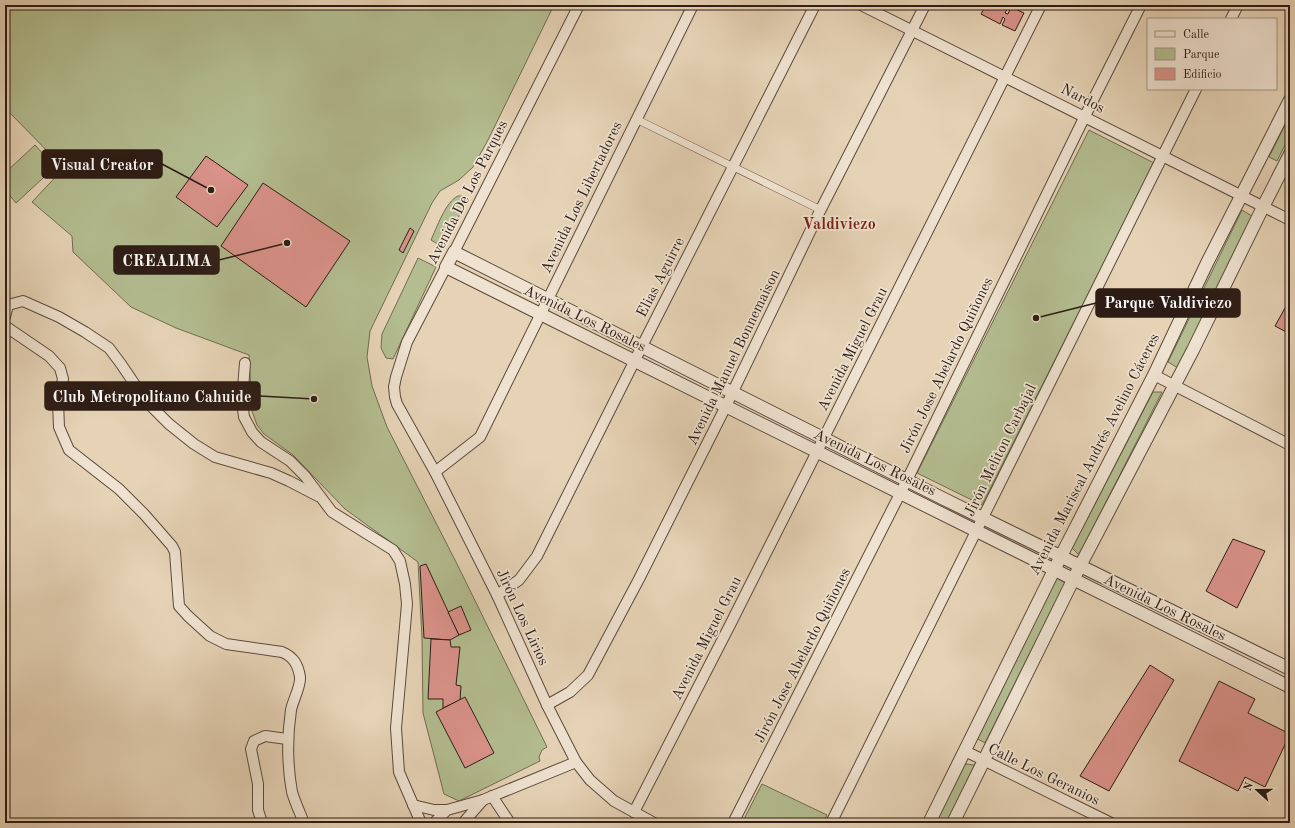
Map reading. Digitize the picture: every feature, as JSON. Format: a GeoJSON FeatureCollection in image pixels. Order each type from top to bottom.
{"type":"FeatureCollection","features":[{"type":"Feature","properties":{"kind":"street","name":"Avenida De Los Parques"},"geometry":{"type":"LineString","coordinates":[[395,397],[394,387],[396,377],[407,342],[579,5]]}},
{"type":"Feature","properties":{"kind":"street","name":"Avenida Los Libertadores"},"geometry":{"type":"LineString","coordinates":[[435,472],[480,437],[693,5]]}},
{"type":"Feature","properties":{"kind":"street","name":"Elias Aguirre"},"geometry":{"type":"LineString","coordinates":[[497,595],[519,580],[537,556],[815,5]]}},
{"type":"Feature","properties":{"kind":"street","name":"Nardos"},"geometry":{"type":"LineString","coordinates":[[861,5],[1290,220]]}},
{"type":"Feature","properties":{"kind":"street","name":"Avenida Manuel Bonnemaison"},"geometry":{"type":"LineString","coordinates":[[547,705],[570,692],[588,675],[639,579],[733,393],[820,210],[926,5]]}},
{"type":"Feature","properties":{"kind":"street","name":"Avenida Miguel Grau"},"geometry":{"type":"LineString","coordinates":[[634,812],[1041,5]]}},
{"type":"Feature","properties":{"kind":"street","name":"Jirón Jose Abelardo Quiñones"},"geometry":{"type":"LineString","coordinates":[[733,823],[907,480],[1141,5]]}},
{"type":"Feature","properties":{"kind":"street"},"geometry":{"type":"LineString","coordinates":[[1232,18],[1238,5]]}},
{"type":"Feature","properties":{"kind":"street","name":"Jirón Meliton Carbajal"},"geometry":{"type":"LineString","coordinates":[[831,823],[1195,90]]}},
{"type":"Feature","properties":{"kind":"street","name":"Avenida Mariscal Andrés Avelino Cáceres"},"geometry":{"type":"LineString","coordinates":[[929,823],[1054,569],[1154,375],[1197,284],[1290,100]]}},
{"type":"Feature","properties":{"kind":"street"},"geometry":{"type":"LineString","coordinates":[[636,119],[820,210]]}},
{"type":"Feature","properties":{"kind":"street"},"geometry":{"type":"LineString","coordinates":[[953,823],[1080,566],[1220,296],[1290,154]]}},
{"type":"Feature","properties":{"kind":"street","name":"Avenida Los Rosales"},"geometry":{"type":"LineString","coordinates":[[454,252],[983,518],[1290,669]]}},
{"type":"Feature","properties":{"kind":"street","name":"Avenida Los Rosales"},"geometry":{"type":"LineString","coordinates":[[446,267],[1290,687]]}},
{"type":"Feature","properties":{"kind":"street"},"geometry":{"type":"LineString","coordinates":[[5,317],[6,304],[23,301],[59,317],[109,348],[146,401],[169,424],[194,444],[215,457],[271,473],[320,497]]}},
{"type":"Feature","properties":{"kind":"street"},"geometry":{"type":"LineString","coordinates":[[5,326],[49,356],[60,368],[63,379],[58,402],[59,427],[69,450],[119,489],[144,514],[172,546],[176,552],[180,606],[188,616],[210,636],[226,644],[282,652],[296,662],[300,680],[292,708],[287,739],[293,793],[304,823]]}},
{"type":"Feature","properties":{"kind":"street"},"geometry":{"type":"LineString","coordinates":[[245,363],[242,401],[244,417],[252,432],[261,442],[290,461],[305,476],[332,512],[393,550],[400,562],[405,584],[407,604],[396,728],[399,772],[421,823]]}},
{"type":"Feature","properties":{"kind":"street"},"geometry":{"type":"LineString","coordinates":[[1154,375],[1290,445]]}},
{"type":"Feature","properties":{"kind":"street","name":"Jirón Los Lirios"},"geometry":{"type":"LineString","coordinates":[[395,397],[402,413],[435,472],[497,595],[547,705],[576,762],[590,780],[614,801],[654,823]]}},
{"type":"Feature","properties":{"kind":"street"},"geometry":{"type":"LineString","coordinates":[[262,823],[258,810],[258,784],[251,749],[254,741],[265,736],[287,739]]}},
{"type":"Feature","properties":{"kind":"street","name":"Calle Los Geranios"},"geometry":{"type":"LineString","coordinates":[[965,751],[1111,823]]}},
{"type":"Feature","properties":{"kind":"street"},"geometry":{"type":"LineString","coordinates":[[413,805],[434,810],[448,810],[487,798],[576,762]]}},
{"type":"Feature","properties":{"kind":"street"},"geometry":{"type":"LineString","coordinates":[[463,823],[487,798]]}},
{"type":"Feature","properties":{"kind":"street"},"geometry":{"type":"LineString","coordinates":[[487,798],[510,823]]}},
{"type":"Feature","properties":{"kind":"street"},"geometry":{"type":"LineString","coordinates":[[434,823],[448,810]]}},
{"type":"Feature","properties":{"kind":"green space"},"geometry":{"type":"Polygon","coordinates":[[[5,5],[554,5],[488,140],[473,167],[459,180],[440,191],[432,203],[370,331],[367,357],[372,386],[387,427],[457,564],[547,747],[542,750],[539,757],[540,761],[459,801],[444,794],[423,713],[422,638],[418,562],[345,509],[293,455],[264,434],[257,425],[252,411],[249,355],[176,328],[131,307],[73,252],[72,236],[32,202],[64,168],[5,108],[5,5]]]}},
{"type":"Feature","properties":{"kind":"green space"},"geometry":{"type":"Polygon","coordinates":[[[1290,115],[1290,135],[1277,161],[1269,157],[1290,115]]]}},
{"type":"Feature","properties":{"kind":"green space"},"geometry":{"type":"Polygon","coordinates":[[[1089,130],[1154,163],[982,505],[917,473],[1089,130]]]}},
{"type":"Feature","properties":{"kind":"green space"},"geometry":{"type":"Polygon","coordinates":[[[35,145],[55,167],[16,203],[5,190],[5,173],[35,145]]]}},
{"type":"Feature","properties":{"kind":"green space"},"geometry":{"type":"Polygon","coordinates":[[[458,196],[468,199],[443,247],[431,240],[449,203],[458,196]]]}},
{"type":"Feature","properties":{"kind":"green space"},"geometry":{"type":"Polygon","coordinates":[[[1242,210],[1252,216],[1178,368],[1168,362],[1242,210]]]}},
{"type":"Feature","properties":{"kind":"green space"},"geometry":{"type":"Polygon","coordinates":[[[418,258],[436,267],[393,359],[386,358],[381,348],[382,334],[418,258]]]}},
{"type":"Feature","properties":{"kind":"green space"},"geometry":{"type":"Polygon","coordinates":[[[1153,392],[1162,392],[1079,555],[1072,548],[1153,392]]]}},
{"type":"Feature","properties":{"kind":"green space"},"geometry":{"type":"Polygon","coordinates":[[[1057,578],[1065,583],[985,743],[976,738],[1057,578]]]}},
{"type":"Feature","properties":{"kind":"green space"},"geometry":{"type":"Polygon","coordinates":[[[966,764],[974,765],[973,772],[948,823],[935,823],[962,768],[966,764]]]}},
{"type":"Feature","properties":{"kind":"green space"},"geometry":{"type":"Polygon","coordinates":[[[762,784],[827,815],[823,823],[742,823],[762,784]]]}},
{"type":"Feature","properties":{"kind":"building"},"geometry":{"type":"Polygon","coordinates":[[[986,5],[1008,5],[1009,6],[1005,13],[1008,14],[1011,7],[1024,13],[1015,31],[1002,25],[1005,19],[1003,17],[1000,24],[981,14],[986,5]]]}},
{"type":"Feature","properties":{"kind":"building"},"geometry":{"type":"Polygon","coordinates":[[[206,156],[248,185],[217,227],[176,197],[206,156]]]}},
{"type":"Feature","properties":{"kind":"building"},"geometry":{"type":"Polygon","coordinates":[[[263,183],[350,241],[306,307],[221,246],[263,183]]]}},
{"type":"Feature","properties":{"kind":"building"},"geometry":{"type":"Polygon","coordinates":[[[410,228],[414,231],[403,253],[399,250],[410,228]]]}},
{"type":"Feature","properties":{"kind":"building"},"geometry":{"type":"Polygon","coordinates":[[[1290,299],[1290,334],[1275,326],[1290,299]]]}},
{"type":"Feature","properties":{"kind":"building"},"geometry":{"type":"Polygon","coordinates":[[[1233,539],[1265,551],[1237,608],[1206,591],[1233,539]]]}},
{"type":"Feature","properties":{"kind":"building"},"geometry":{"type":"Polygon","coordinates":[[[426,564],[459,635],[450,640],[424,638],[420,566],[426,564]]]}},
{"type":"Feature","properties":{"kind":"building"},"geometry":{"type":"Polygon","coordinates":[[[461,606],[471,630],[459,635],[448,612],[461,606]]]}},
{"type":"Feature","properties":{"kind":"building"},"geometry":{"type":"Polygon","coordinates":[[[431,639],[450,640],[451,647],[460,647],[456,685],[461,686],[460,700],[443,708],[443,699],[428,699],[431,639]]]}},
{"type":"Feature","properties":{"kind":"building"},"geometry":{"type":"Polygon","coordinates":[[[1150,665],[1174,680],[1109,791],[1080,776],[1150,665]]]}},
{"type":"Feature","properties":{"kind":"building"},"geometry":{"type":"Polygon","coordinates":[[[1219,681],[1255,699],[1248,713],[1290,734],[1265,787],[1245,777],[1238,791],[1179,761],[1219,681]]]}},
{"type":"Feature","properties":{"kind":"building"},"geometry":{"type":"Polygon","coordinates":[[[465,697],[494,753],[465,768],[436,712],[465,697]]]}},
{"type":"Feature","properties":{"kind":"place","name":"Visual Creator"},"geometry":{"type":"Point","coordinates":[211,190]}},
{"type":"Feature","properties":{"kind":"place","name":"CREALIMA"},"geometry":{"type":"Point","coordinates":[287,243]}},
{"type":"Feature","properties":{"kind":"place","name":"Parque Valdiviezo"},"geometry":{"type":"Point","coordinates":[1036,318]}},
{"type":"Feature","properties":{"kind":"place","name":"Club Metropolitano Cahuide"},"geometry":{"type":"Point","coordinates":[314,399]}},
{"type":"Feature","properties":{"kind":"district","name":"Valdiviezo"},"geometry":{"type":"Point","coordinates":[839,223]}}]}
